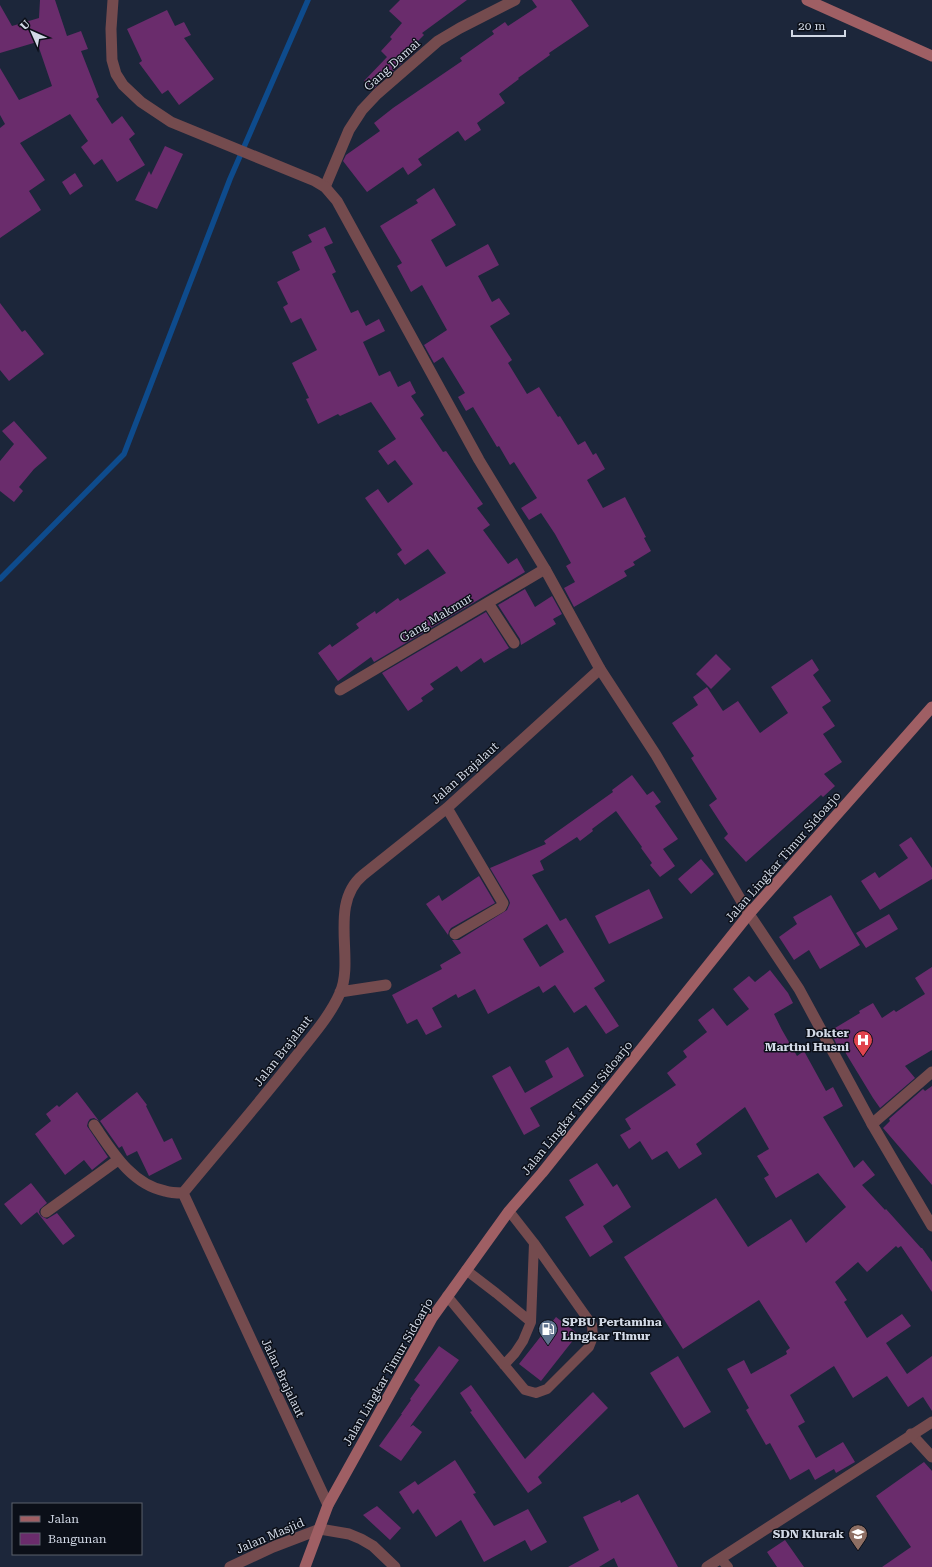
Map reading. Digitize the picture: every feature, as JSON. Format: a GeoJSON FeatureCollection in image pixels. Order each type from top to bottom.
{"type":"FeatureCollection","features":[{"type":"Feature","properties":{"kind":"main road"},"geometry":{"type":"LineString","coordinates":[[807,0],[932,56]]}},
{"type":"Feature","properties":{"kind":"main road","name":"Jalan Lingkar Timur Sidoarjo"},"geometry":{"type":"LineString","coordinates":[[305,1567],[328,1506],[402,1369],[432,1318],[447,1296],[509,1211],[542,1173],[749,914],[932,707]]}},
{"type":"Feature","properties":{"kind":"street"},"geometry":{"type":"LineString","coordinates":[[113,0],[111,29],[112,60],[116,74],[123,85],[141,102],[171,122],[315,181],[325,187],[337,201],[479,460],[545,569],[595,661],[656,755],[749,914],[799,989],[872,1124],[932,1226]]}},
{"type":"Feature","properties":{"kind":"street","name":"Gang Damai"},"geometry":{"type":"LineString","coordinates":[[325,187],[349,130],[362,110],[378,94],[438,41],[515,0]]}},
{"type":"Feature","properties":{"kind":"street","name":"Gang Makmur"},"geometry":{"type":"LineString","coordinates":[[340,690],[545,569]]}},
{"type":"Feature","properties":{"kind":"street"},"geometry":{"type":"LineString","coordinates":[[488,603],[514,643]]}},
{"type":"Feature","properties":{"kind":"street","name":"Jalan Brajalaut"},"geometry":{"type":"LineString","coordinates":[[328,1506],[183,1193],[287,1068],[327,1016],[340,992],[343,974],[343,935],[346,909],[351,891],[355,884],[364,875],[447,808],[595,661]]}},
{"type":"Feature","properties":{"kind":"street"},"geometry":{"type":"LineString","coordinates":[[447,808],[503,903],[501,907],[455,934]]}},
{"type":"Feature","properties":{"kind":"street"},"geometry":{"type":"LineString","coordinates":[[340,992],[386,985]]}},
{"type":"Feature","properties":{"kind":"street"},"geometry":{"type":"LineString","coordinates":[[872,1124],[932,1072]]}},
{"type":"Feature","properties":{"kind":"street"},"geometry":{"type":"LineString","coordinates":[[94,1125],[118,1160],[136,1177],[163,1191],[183,1193]]}},
{"type":"Feature","properties":{"kind":"street"},"geometry":{"type":"LineString","coordinates":[[46,1212],[118,1160]]}},
{"type":"Feature","properties":{"kind":"street"},"geometry":{"type":"LineString","coordinates":[[707,1567],[724,1563],[911,1434],[932,1422]]}},
{"type":"Feature","properties":{"kind":"street"},"geometry":{"type":"LineString","coordinates":[[911,1434],[932,1457]]}},
{"type":"Feature","properties":{"kind":"street"},"geometry":{"type":"LineString","coordinates":[[320,1529],[349,1534],[361,1539],[373,1546],[395,1567]]}},
{"type":"Feature","properties":{"kind":"street","name":"Jalan Masjid"},"geometry":{"type":"LineString","coordinates":[[230,1567],[273,1547],[320,1529]]}},
{"type":"Feature","properties":{"kind":"lane"},"geometry":{"type":"LineString","coordinates":[[447,1296],[525,1390],[536,1393],[547,1389],[589,1347],[593,1337],[592,1325],[534,1243],[509,1211]]}},
{"type":"Feature","properties":{"kind":"lane"},"geometry":{"type":"LineString","coordinates":[[504,1365],[523,1341],[531,1322],[534,1243]]}},
{"type":"Feature","properties":{"kind":"lane"},"geometry":{"type":"LineString","coordinates":[[466,1270],[531,1322]]}},
{"type":"Feature","properties":{"kind":"building"},"geometry":{"type":"Polygon","coordinates":[[[40,0],[55,0],[67,36],[81,31],[88,49],[81,51],[99,97],[96,99],[112,124],[122,116],[135,134],[129,139],[145,165],[117,182],[102,159],[94,165],[81,147],[88,141],[70,114],[20,143],[45,180],[29,191],[41,210],[0,238],[0,128],[5,124],[0,115],[0,68],[19,100],[52,86],[37,42],[0,53],[0,5],[12,26],[39,18],[40,0]]]}},
{"type":"Feature","properties":{"kind":"building"},"geometry":{"type":"Polygon","coordinates":[[[400,0],[467,0],[422,33],[424,35],[416,43],[420,47],[373,89],[364,81],[387,57],[381,51],[392,39],[390,37],[402,23],[389,11],[400,0]]]}},
{"type":"Feature","properties":{"kind":"building"},"geometry":{"type":"Polygon","coordinates":[[[532,0],[571,0],[589,26],[549,53],[550,55],[499,94],[505,103],[477,123],[481,130],[465,141],[458,131],[418,159],[422,165],[408,175],[403,167],[367,192],[343,161],[346,155],[380,131],[374,123],[393,108],[462,61],[460,58],[494,34],[492,31],[505,22],[508,26],[537,7],[532,0]]]}},
{"type":"Feature","properties":{"kind":"building"},"geometry":{"type":"Polygon","coordinates":[[[167,10],[175,26],[184,22],[191,35],[184,38],[214,79],[179,105],[168,90],[162,94],[139,63],[142,61],[127,29],[167,10]]]}},
{"type":"Feature","properties":{"kind":"building"},"geometry":{"type":"Polygon","coordinates":[[[165,146],[183,154],[157,209],[135,200],[149,171],[151,175],[165,146]]]}},
{"type":"Feature","properties":{"kind":"building"},"geometry":{"type":"Polygon","coordinates":[[[75,173],[83,186],[70,195],[62,182],[75,173]]]}},
{"type":"Feature","properties":{"kind":"building"},"geometry":{"type":"Polygon","coordinates":[[[434,188],[456,225],[431,240],[446,267],[488,244],[499,265],[478,276],[492,302],[499,298],[510,314],[490,326],[512,360],[508,363],[527,394],[539,387],[558,417],[560,416],[578,445],[585,441],[593,455],[596,453],[605,469],[587,480],[603,508],[625,497],[646,537],[644,538],[651,551],[633,562],[635,565],[624,571],[627,576],[574,607],[564,588],[575,582],[566,566],[571,563],[555,534],[541,513],[529,520],[521,508],[537,498],[514,462],[510,465],[499,446],[497,447],[473,407],[466,411],[458,397],[465,393],[443,357],[434,363],[424,345],[447,330],[422,285],[411,292],[397,266],[402,263],[380,226],[418,203],[416,200],[434,188]]]}},
{"type":"Feature","properties":{"kind":"building"},"geometry":{"type":"Polygon","coordinates":[[[325,227],[333,243],[324,247],[336,272],[332,274],[351,313],[358,310],[366,326],[379,319],[385,331],[363,342],[379,376],[390,371],[398,387],[410,381],[416,393],[411,396],[424,415],[420,418],[443,452],[446,451],[483,504],[477,508],[490,525],[483,530],[508,564],[517,558],[525,572],[374,662],[371,657],[338,681],[318,653],[330,644],[332,647],[359,628],[356,624],[375,611],[376,614],[398,598],[400,601],[446,573],[428,549],[405,565],[397,554],[402,550],[365,498],[378,489],[388,503],[413,484],[395,460],[388,465],[378,451],[396,439],[371,402],[340,416],[338,414],[318,424],[306,399],[309,398],[292,363],[317,350],[301,318],[291,323],[283,307],[288,304],[277,282],[300,270],[292,252],[312,242],[308,235],[325,227]]]}},
{"type":"Feature","properties":{"kind":"building"},"geometry":{"type":"Polygon","coordinates":[[[0,303],[22,332],[25,330],[44,354],[9,381],[0,370],[0,303]]]}},
{"type":"Feature","properties":{"kind":"building"},"geometry":{"type":"Polygon","coordinates":[[[14,421],[47,458],[34,469],[19,487],[23,491],[14,502],[0,491],[0,461],[14,444],[2,431],[14,421]]]}},
{"type":"Feature","properties":{"kind":"building"},"geometry":{"type":"Polygon","coordinates":[[[525,589],[535,607],[552,596],[562,614],[553,619],[556,624],[521,645],[520,639],[498,605],[525,589]]]}},
{"type":"Feature","properties":{"kind":"building"},"geometry":{"type":"Polygon","coordinates":[[[486,612],[509,648],[484,663],[481,658],[461,672],[457,666],[430,684],[434,689],[421,698],[423,701],[408,711],[382,673],[486,612]]]}},
{"type":"Feature","properties":{"kind":"building"},"geometry":{"type":"Polygon","coordinates":[[[716,654],[731,669],[711,689],[696,674],[716,654]]]}},
{"type":"Feature","properties":{"kind":"building"},"geometry":{"type":"Polygon","coordinates":[[[812,659],[819,670],[813,675],[831,701],[822,707],[835,726],[823,734],[842,762],[824,774],[835,786],[823,797],[821,795],[746,862],[724,838],[728,834],[709,805],[717,799],[691,758],[694,756],[672,723],[698,705],[693,697],[707,687],[723,711],[738,701],[760,733],[788,713],[771,687],[812,659]]]}},
{"type":"Feature","properties":{"kind":"building"},"geometry":{"type":"Polygon","coordinates":[[[632,775],[647,795],[653,791],[661,802],[655,806],[678,839],[663,849],[675,866],[660,877],[650,865],[652,863],[641,848],[642,847],[616,811],[592,829],[593,831],[580,841],[577,837],[540,861],[544,870],[532,875],[560,921],[566,918],[605,981],[594,988],[619,1026],[606,1034],[586,1005],[574,1013],[555,985],[543,993],[539,986],[488,1014],[475,989],[458,998],[456,994],[432,1008],[442,1027],[426,1035],[417,1019],[407,1024],[392,995],[442,969],[440,965],[461,953],[452,940],[459,940],[507,910],[510,903],[509,900],[490,868],[546,844],[544,841],[613,792],[612,790],[632,775]],[[547,924],[523,939],[540,967],[564,952],[547,924]]]}},
{"type":"Feature","properties":{"kind":"building"},"geometry":{"type":"Polygon","coordinates":[[[911,837],[932,868],[932,879],[880,910],[861,881],[875,872],[879,878],[908,858],[899,845],[911,837]]]}},
{"type":"Feature","properties":{"kind":"building"},"geometry":{"type":"Polygon","coordinates":[[[701,859],[714,874],[691,894],[678,879],[701,859]]]}},
{"type":"Feature","properties":{"kind":"building"},"geometry":{"type":"Polygon","coordinates":[[[479,876],[495,903],[451,928],[448,935],[426,904],[439,895],[442,901],[479,876]]]}},
{"type":"Feature","properties":{"kind":"building"},"geometry":{"type":"Polygon","coordinates":[[[649,889],[663,918],[609,944],[595,916],[649,889]]]}},
{"type":"Feature","properties":{"kind":"building"},"geometry":{"type":"Polygon","coordinates":[[[831,895],[860,945],[820,969],[809,950],[794,960],[779,937],[797,924],[793,917],[831,895]]]}},
{"type":"Feature","properties":{"kind":"building"},"geometry":{"type":"Polygon","coordinates":[[[889,914],[898,929],[866,948],[856,933],[889,914]]]}},
{"type":"Feature","properties":{"kind":"building"},"geometry":{"type":"Polygon","coordinates":[[[932,967],[932,1050],[905,1066],[915,1078],[880,1108],[842,1047],[839,1049],[830,1031],[860,1013],[859,1011],[873,1003],[882,1018],[894,1010],[896,1012],[925,994],[915,978],[932,967]]]}},
{"type":"Feature","properties":{"kind":"building"},"geometry":{"type":"Polygon","coordinates":[[[770,970],[788,993],[793,1003],[774,1014],[782,1030],[797,1056],[804,1051],[826,1091],[833,1087],[843,1106],[823,1117],[854,1168],[863,1160],[875,1175],[862,1185],[922,1248],[932,1262],[932,1292],[901,1246],[898,1248],[896,1246],[867,1272],[858,1262],[835,1282],[847,1300],[844,1302],[867,1338],[902,1314],[911,1326],[886,1343],[907,1374],[932,1356],[932,1411],[923,1397],[908,1407],[887,1376],[853,1398],[834,1366],[790,1395],[805,1422],[798,1426],[816,1458],[843,1442],[855,1462],[836,1473],[834,1469],[815,1480],[809,1469],[790,1480],[770,1443],[766,1445],[746,1410],[749,1408],[727,1369],[744,1360],[751,1374],[787,1354],[786,1351],[790,1348],[759,1300],[683,1349],[624,1257],[716,1198],[748,1247],[791,1219],[806,1243],[846,1207],[818,1173],[776,1198],[764,1178],[769,1175],[757,1156],[769,1149],[745,1107],[696,1144],[702,1154],[679,1169],[667,1151],[652,1160],[640,1141],[629,1149],[620,1135],[631,1129],[625,1119],[676,1085],[667,1073],[687,1057],[683,1051],[707,1032],[698,1020],[713,1008],[727,1026],[749,1009],[733,989],[749,976],[755,982],[770,970]]]}},
{"type":"Feature","properties":{"kind":"building"},"geometry":{"type":"Polygon","coordinates":[[[568,1047],[584,1076],[530,1108],[540,1126],[524,1135],[492,1076],[510,1066],[525,1093],[553,1077],[545,1061],[568,1047]]]}},
{"type":"Feature","properties":{"kind":"building"},"geometry":{"type":"Polygon","coordinates":[[[932,1086],[932,1185],[883,1128],[890,1121],[889,1119],[923,1089],[925,1091],[932,1086]]]}},
{"type":"Feature","properties":{"kind":"building"},"geometry":{"type":"Polygon","coordinates":[[[77,1092],[99,1121],[94,1118],[90,1119],[87,1126],[108,1157],[92,1170],[84,1160],[65,1175],[35,1134],[51,1121],[46,1114],[57,1105],[59,1107],[77,1092]]]}},
{"type":"Feature","properties":{"kind":"building"},"geometry":{"type":"Polygon","coordinates":[[[137,1092],[147,1105],[146,1106],[164,1142],[172,1138],[182,1159],[149,1176],[137,1151],[127,1156],[122,1146],[119,1148],[100,1121],[137,1092]]]}},
{"type":"Feature","properties":{"kind":"building"},"geometry":{"type":"Polygon","coordinates":[[[597,1163],[613,1187],[617,1184],[631,1207],[603,1226],[613,1242],[590,1257],[565,1217],[584,1205],[569,1180],[597,1163]]]}},
{"type":"Feature","properties":{"kind":"building"},"geometry":{"type":"Polygon","coordinates":[[[31,1183],[47,1203],[40,1209],[39,1212],[41,1216],[47,1219],[57,1213],[75,1236],[63,1245],[37,1212],[21,1225],[4,1204],[31,1183]]]}},
{"type":"Feature","properties":{"kind":"building"},"geometry":{"type":"Polygon","coordinates":[[[556,1317],[578,1334],[541,1381],[519,1364],[556,1317]]]}},
{"type":"Feature","properties":{"kind":"building"},"geometry":{"type":"Polygon","coordinates":[[[439,1346],[459,1360],[410,1427],[413,1425],[422,1432],[401,1461],[379,1446],[402,1414],[420,1385],[414,1380],[439,1346]]]}},
{"type":"Feature","properties":{"kind":"building"},"geometry":{"type":"Polygon","coordinates":[[[678,1356],[711,1412],[684,1428],[650,1373],[678,1356]]]}},
{"type":"Feature","properties":{"kind":"building"},"geometry":{"type":"Polygon","coordinates":[[[471,1385],[525,1459],[593,1392],[608,1408],[538,1477],[542,1483],[528,1493],[470,1412],[472,1411],[460,1393],[471,1385]]]}},
{"type":"Feature","properties":{"kind":"building"},"geometry":{"type":"Polygon","coordinates":[[[455,1460],[476,1493],[473,1494],[494,1526],[528,1509],[547,1542],[531,1551],[525,1540],[484,1562],[461,1520],[436,1537],[418,1509],[413,1514],[399,1492],[415,1481],[418,1485],[455,1460]]]}},
{"type":"Feature","properties":{"kind":"building"},"geometry":{"type":"Polygon","coordinates":[[[924,1462],[932,1471],[932,1567],[882,1567],[911,1547],[876,1496],[924,1462]]]}},
{"type":"Feature","properties":{"kind":"building"},"geometry":{"type":"Polygon","coordinates":[[[638,1494],[678,1567],[618,1567],[614,1558],[599,1567],[568,1567],[599,1550],[583,1517],[620,1500],[621,1503],[638,1494]]]}},
{"type":"Feature","properties":{"kind":"building"},"geometry":{"type":"Polygon","coordinates":[[[377,1506],[401,1528],[390,1540],[363,1515],[377,1506]]]}},
{"type":"Feature","properties":{"kind":"building"},"geometry":{"type":"Polygon","coordinates":[[[785,1540],[804,1567],[777,1567],[767,1552],[785,1540]]]}},
{"type":"Feature","properties":{"kind":"waterway"},"geometry":{"type":"LineString","coordinates":[[0,579],[124,454],[230,179],[308,0]]}},
{"type":"Feature","properties":{"kind":"place","name":"Dokter Martini Husni"},"geometry":{"type":"Point","coordinates":[863,1057]}},
{"type":"Feature","properties":{"kind":"place","name":"SPBU Pertamina Lingkar Timur"},"geometry":{"type":"Point","coordinates":[548,1346]}},
{"type":"Feature","properties":{"kind":"place","name":"SDN Klurak"},"geometry":{"type":"Point","coordinates":[858,1551]}}]}
